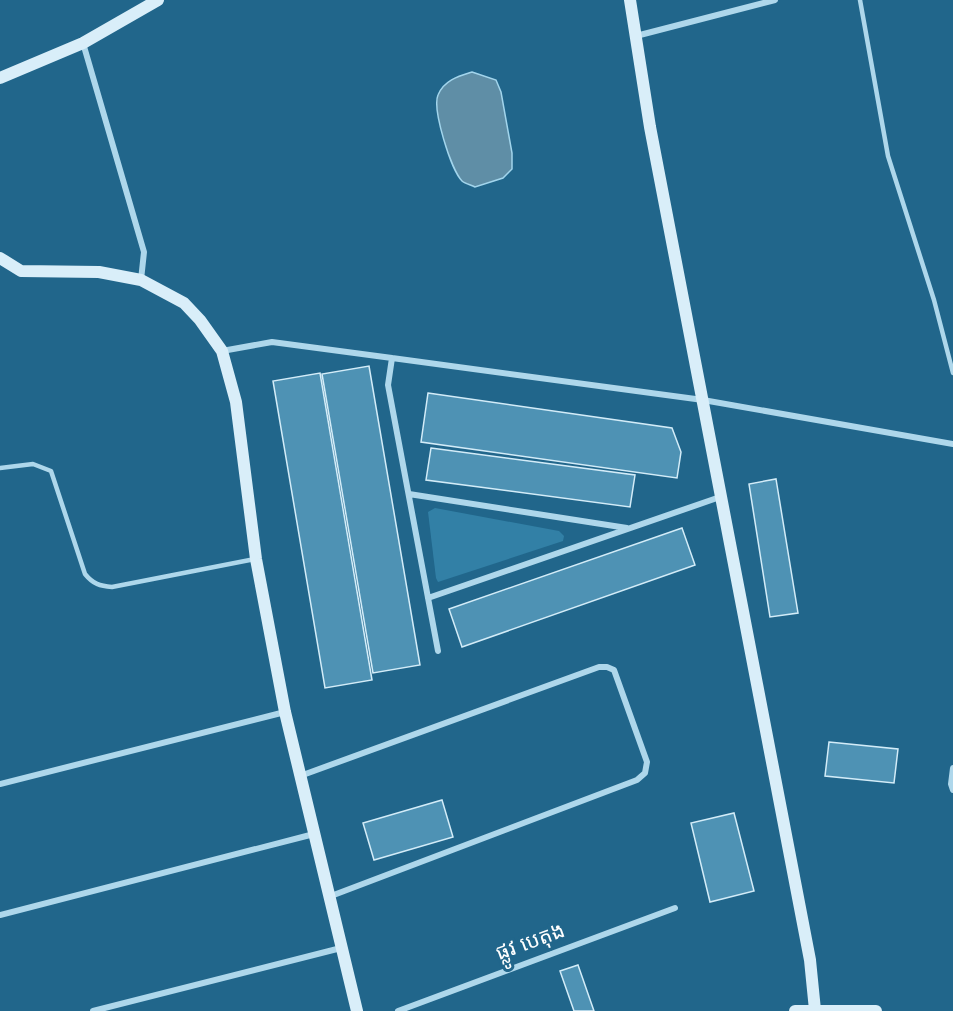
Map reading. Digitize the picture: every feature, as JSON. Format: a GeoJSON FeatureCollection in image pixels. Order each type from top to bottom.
{"type":"FeatureCollection","features":[{"type":"Feature","properties":{"kind":"street"},"geometry":{"type":"LineString","coordinates":[[0,78],[83,43],[158,0]]}},
{"type":"Feature","properties":{"kind":"street"},"geometry":{"type":"LineString","coordinates":[[630,0],[650,127],[810,960],[815,1010]]}},
{"type":"Feature","properties":{"kind":"street"},"geometry":{"type":"LineString","coordinates":[[636,36],[775,0]]}},
{"type":"Feature","properties":{"kind":"street"},"geometry":{"type":"LineString","coordinates":[[83,43],[144,252],[141,280]]}},
{"type":"Feature","properties":{"kind":"street"},"geometry":{"type":"LineString","coordinates":[[0,258],[21,271],[99,272],[141,280],[184,303],[200,320],[222,351],[236,402],[256,559],[285,711],[357,1011]]}},
{"type":"Feature","properties":{"kind":"street"},"geometry":{"type":"LineString","coordinates":[[222,351],[272,342],[703,400],[953,444]]}},
{"type":"Feature","properties":{"kind":"street"},"geometry":{"type":"LineString","coordinates":[[392,358],[388,385],[438,651]]}},
{"type":"Feature","properties":{"kind":"street"},"geometry":{"type":"LineString","coordinates":[[409,494],[630,528]]}},
{"type":"Feature","properties":{"kind":"street"},"geometry":{"type":"LineString","coordinates":[[428,598],[720,497]]}},
{"type":"Feature","properties":{"kind":"street"},"geometry":{"type":"LineString","coordinates":[[300,776],[599,667],[614,670],[647,762],[645,773],[637,780],[331,896]]}},
{"type":"Feature","properties":{"kind":"street"},"geometry":{"type":"LineString","coordinates":[[0,784],[285,711]]}},
{"type":"Feature","properties":{"kind":"street"},"geometry":{"type":"LineString","coordinates":[[953,768],[951,784],[953,790]]}},
{"type":"Feature","properties":{"kind":"street"},"geometry":{"type":"LineString","coordinates":[[0,915],[315,834]]}},
{"type":"Feature","properties":{"kind":"street","name":"ផ្លូវ បេតុង"},"geometry":{"type":"LineString","coordinates":[[398,1011],[675,908]]}},
{"type":"Feature","properties":{"kind":"street"},"geometry":{"type":"LineString","coordinates":[[93,1011],[341,948]]}},
{"type":"Feature","properties":{"kind":"street"},"geometry":{"type":"LineString","coordinates":[[795,1011],[876,1011]]}},
{"type":"Feature","properties":{"kind":"lane"},"geometry":{"type":"LineString","coordinates":[[860,0],[888,156],[934,300],[953,373]]}},
{"type":"Feature","properties":{"kind":"lane"},"geometry":{"type":"LineString","coordinates":[[0,468],[33,464],[51,471],[85,574],[92,582],[102,586],[112,587],[256,559]]}},
{"type":"Feature","properties":{"kind":"shaded area"},"geometry":{"type":"Polygon","coordinates":[[[472,72],[496,80],[501,92],[512,153],[512,169],[503,178],[475,187],[462,181],[453,165],[440,125],[437,102],[438,95],[448,82],[472,72]]]}},
{"type":"Feature","properties":{"kind":"shaded area"},"geometry":{"type":"Polygon","coordinates":[[[435,508],[559,531],[564,536],[563,541],[438,582],[428,512],[435,508]]]}},
{"type":"Feature","properties":{"kind":"building"},"geometry":{"type":"Polygon","coordinates":[[[369,366],[420,665],[373,673],[322,374],[369,366]]]}},
{"type":"Feature","properties":{"kind":"building"},"geometry":{"type":"Polygon","coordinates":[[[320,373],[372,680],[325,688],[273,381],[320,373]]]}},
{"type":"Feature","properties":{"kind":"building"},"geometry":{"type":"Polygon","coordinates":[[[428,393],[672,428],[681,452],[677,478],[421,442],[428,393]]]}},
{"type":"Feature","properties":{"kind":"building"},"geometry":{"type":"Polygon","coordinates":[[[431,448],[635,475],[630,507],[426,480],[431,448]]]}},
{"type":"Feature","properties":{"kind":"building"},"geometry":{"type":"Polygon","coordinates":[[[776,479],[798,613],[770,617],[749,484],[776,479]]]}},
{"type":"Feature","properties":{"kind":"building"},"geometry":{"type":"Polygon","coordinates":[[[682,528],[695,565],[462,647],[449,609],[682,528]]]}},
{"type":"Feature","properties":{"kind":"building"},"geometry":{"type":"Polygon","coordinates":[[[829,742],[898,749],[894,783],[825,776],[829,742]]]}},
{"type":"Feature","properties":{"kind":"building"},"geometry":{"type":"Polygon","coordinates":[[[442,800],[453,837],[374,860],[363,823],[442,800]]]}},
{"type":"Feature","properties":{"kind":"building"},"geometry":{"type":"Polygon","coordinates":[[[734,813],[754,891],[710,902],[691,823],[734,813]]]}},
{"type":"Feature","properties":{"kind":"building"},"geometry":{"type":"Polygon","coordinates":[[[578,965],[594,1011],[574,1011],[560,971],[578,965]]]}}]}
